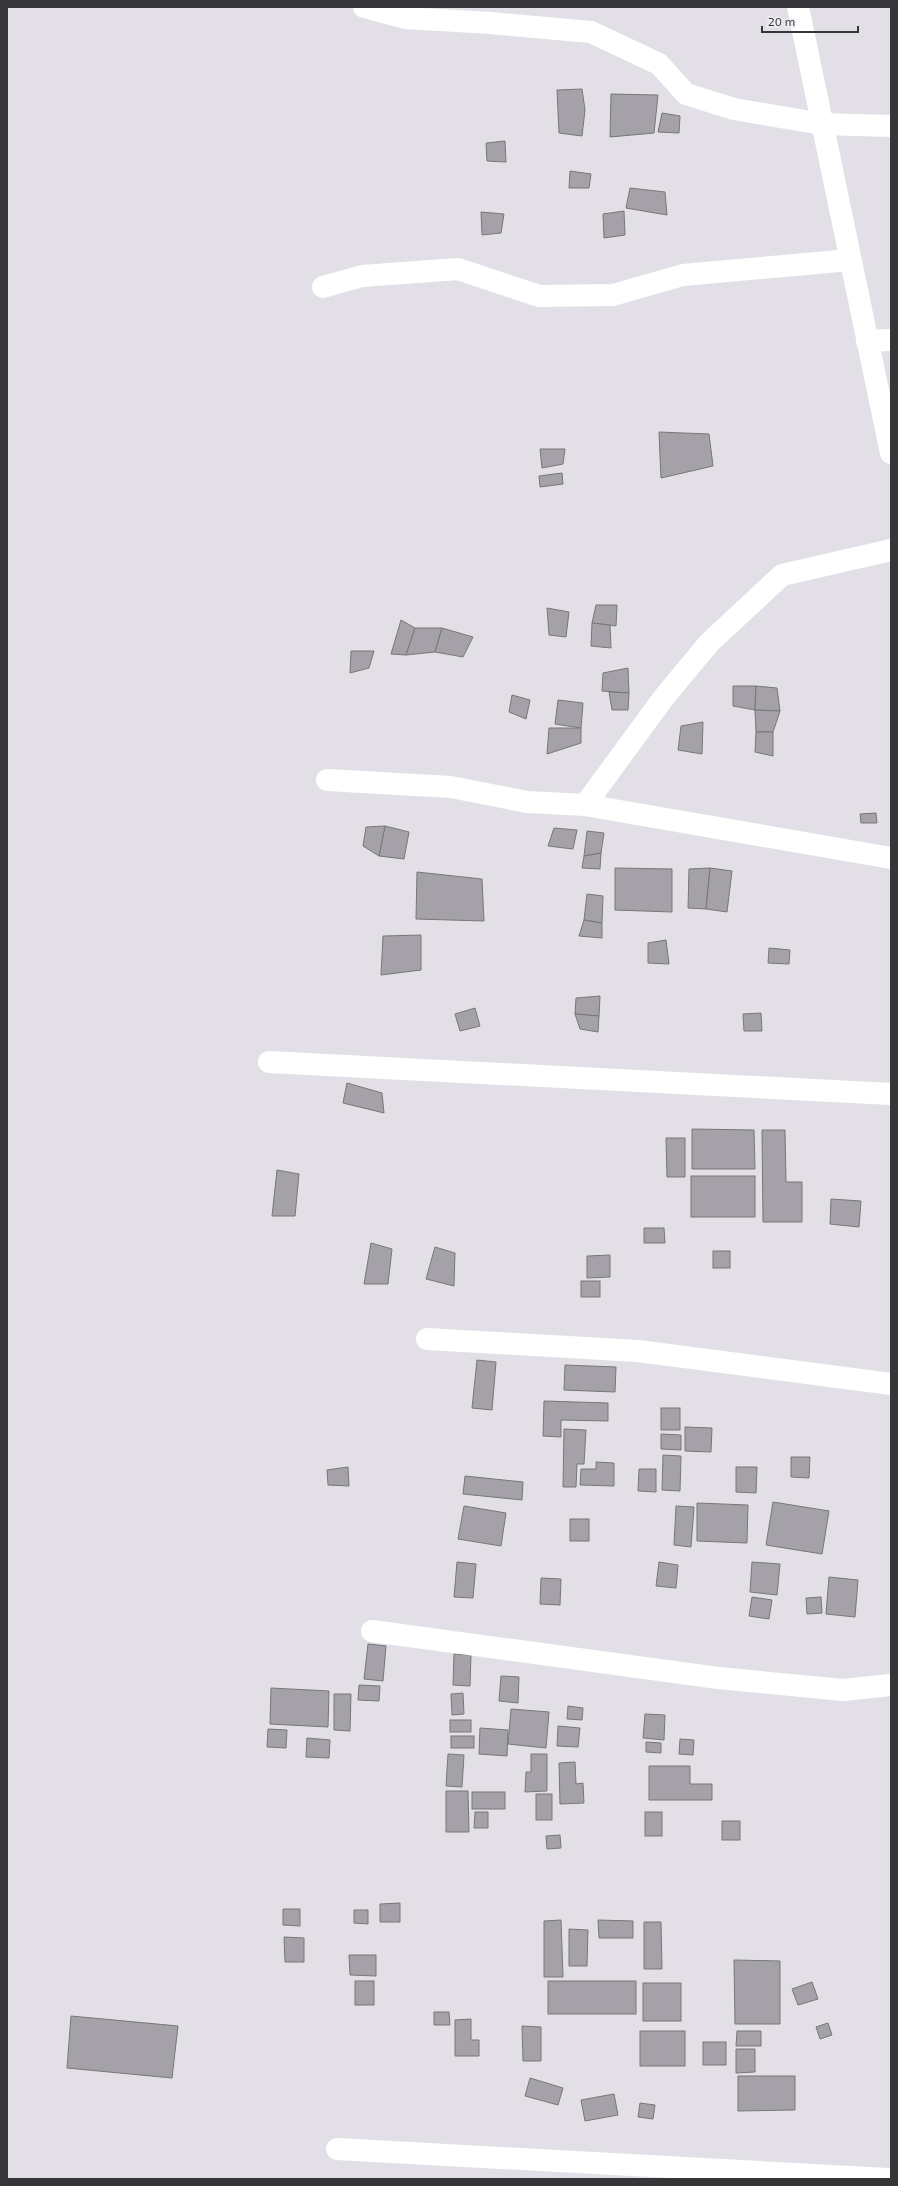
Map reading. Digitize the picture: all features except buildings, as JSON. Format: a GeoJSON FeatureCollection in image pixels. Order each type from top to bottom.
{"type":"FeatureCollection","features":[{"type":"Feature","properties":{"kind":"street"},"geometry":{"type":"LineString","coordinates":[[364,7],[405,18],[490,23],[591,32],[659,64],[686,94],[734,109],[822,124],[891,126]]}},
{"type":"Feature","properties":{"kind":"street"},"geometry":{"type":"LineString","coordinates":[[798,7],[891,453]]}},
{"type":"Feature","properties":{"kind":"street"},"geometry":{"type":"LineString","coordinates":[[323,287],[362,276],[458,269],[539,296],[613,295],[683,275],[850,260]]}},
{"type":"Feature","properties":{"kind":"street"},"geometry":{"type":"LineString","coordinates":[[867,341],[891,340]]}},
{"type":"Feature","properties":{"kind":"street"},"geometry":{"type":"LineString","coordinates":[[586,805],[665,696],[709,643],[782,575],[891,550]]}},
{"type":"Feature","properties":{"kind":"street"},"geometry":{"type":"LineString","coordinates":[[327,780],[452,787],[527,802],[586,805],[891,858]]}},
{"type":"Feature","properties":{"kind":"street"},"geometry":{"type":"LineString","coordinates":[[269,1062],[891,1094]]}},
{"type":"Feature","properties":{"kind":"street"},"geometry":{"type":"LineString","coordinates":[[427,1339],[638,1351],[891,1384]]}},
{"type":"Feature","properties":{"kind":"street"},"geometry":{"type":"LineString","coordinates":[[372,1631],[718,1678],[843,1690],[891,1685]]}},
{"type":"Feature","properties":{"kind":"street"},"geometry":{"type":"LineString","coordinates":[[337,2149],[887,2179]]}}]}
